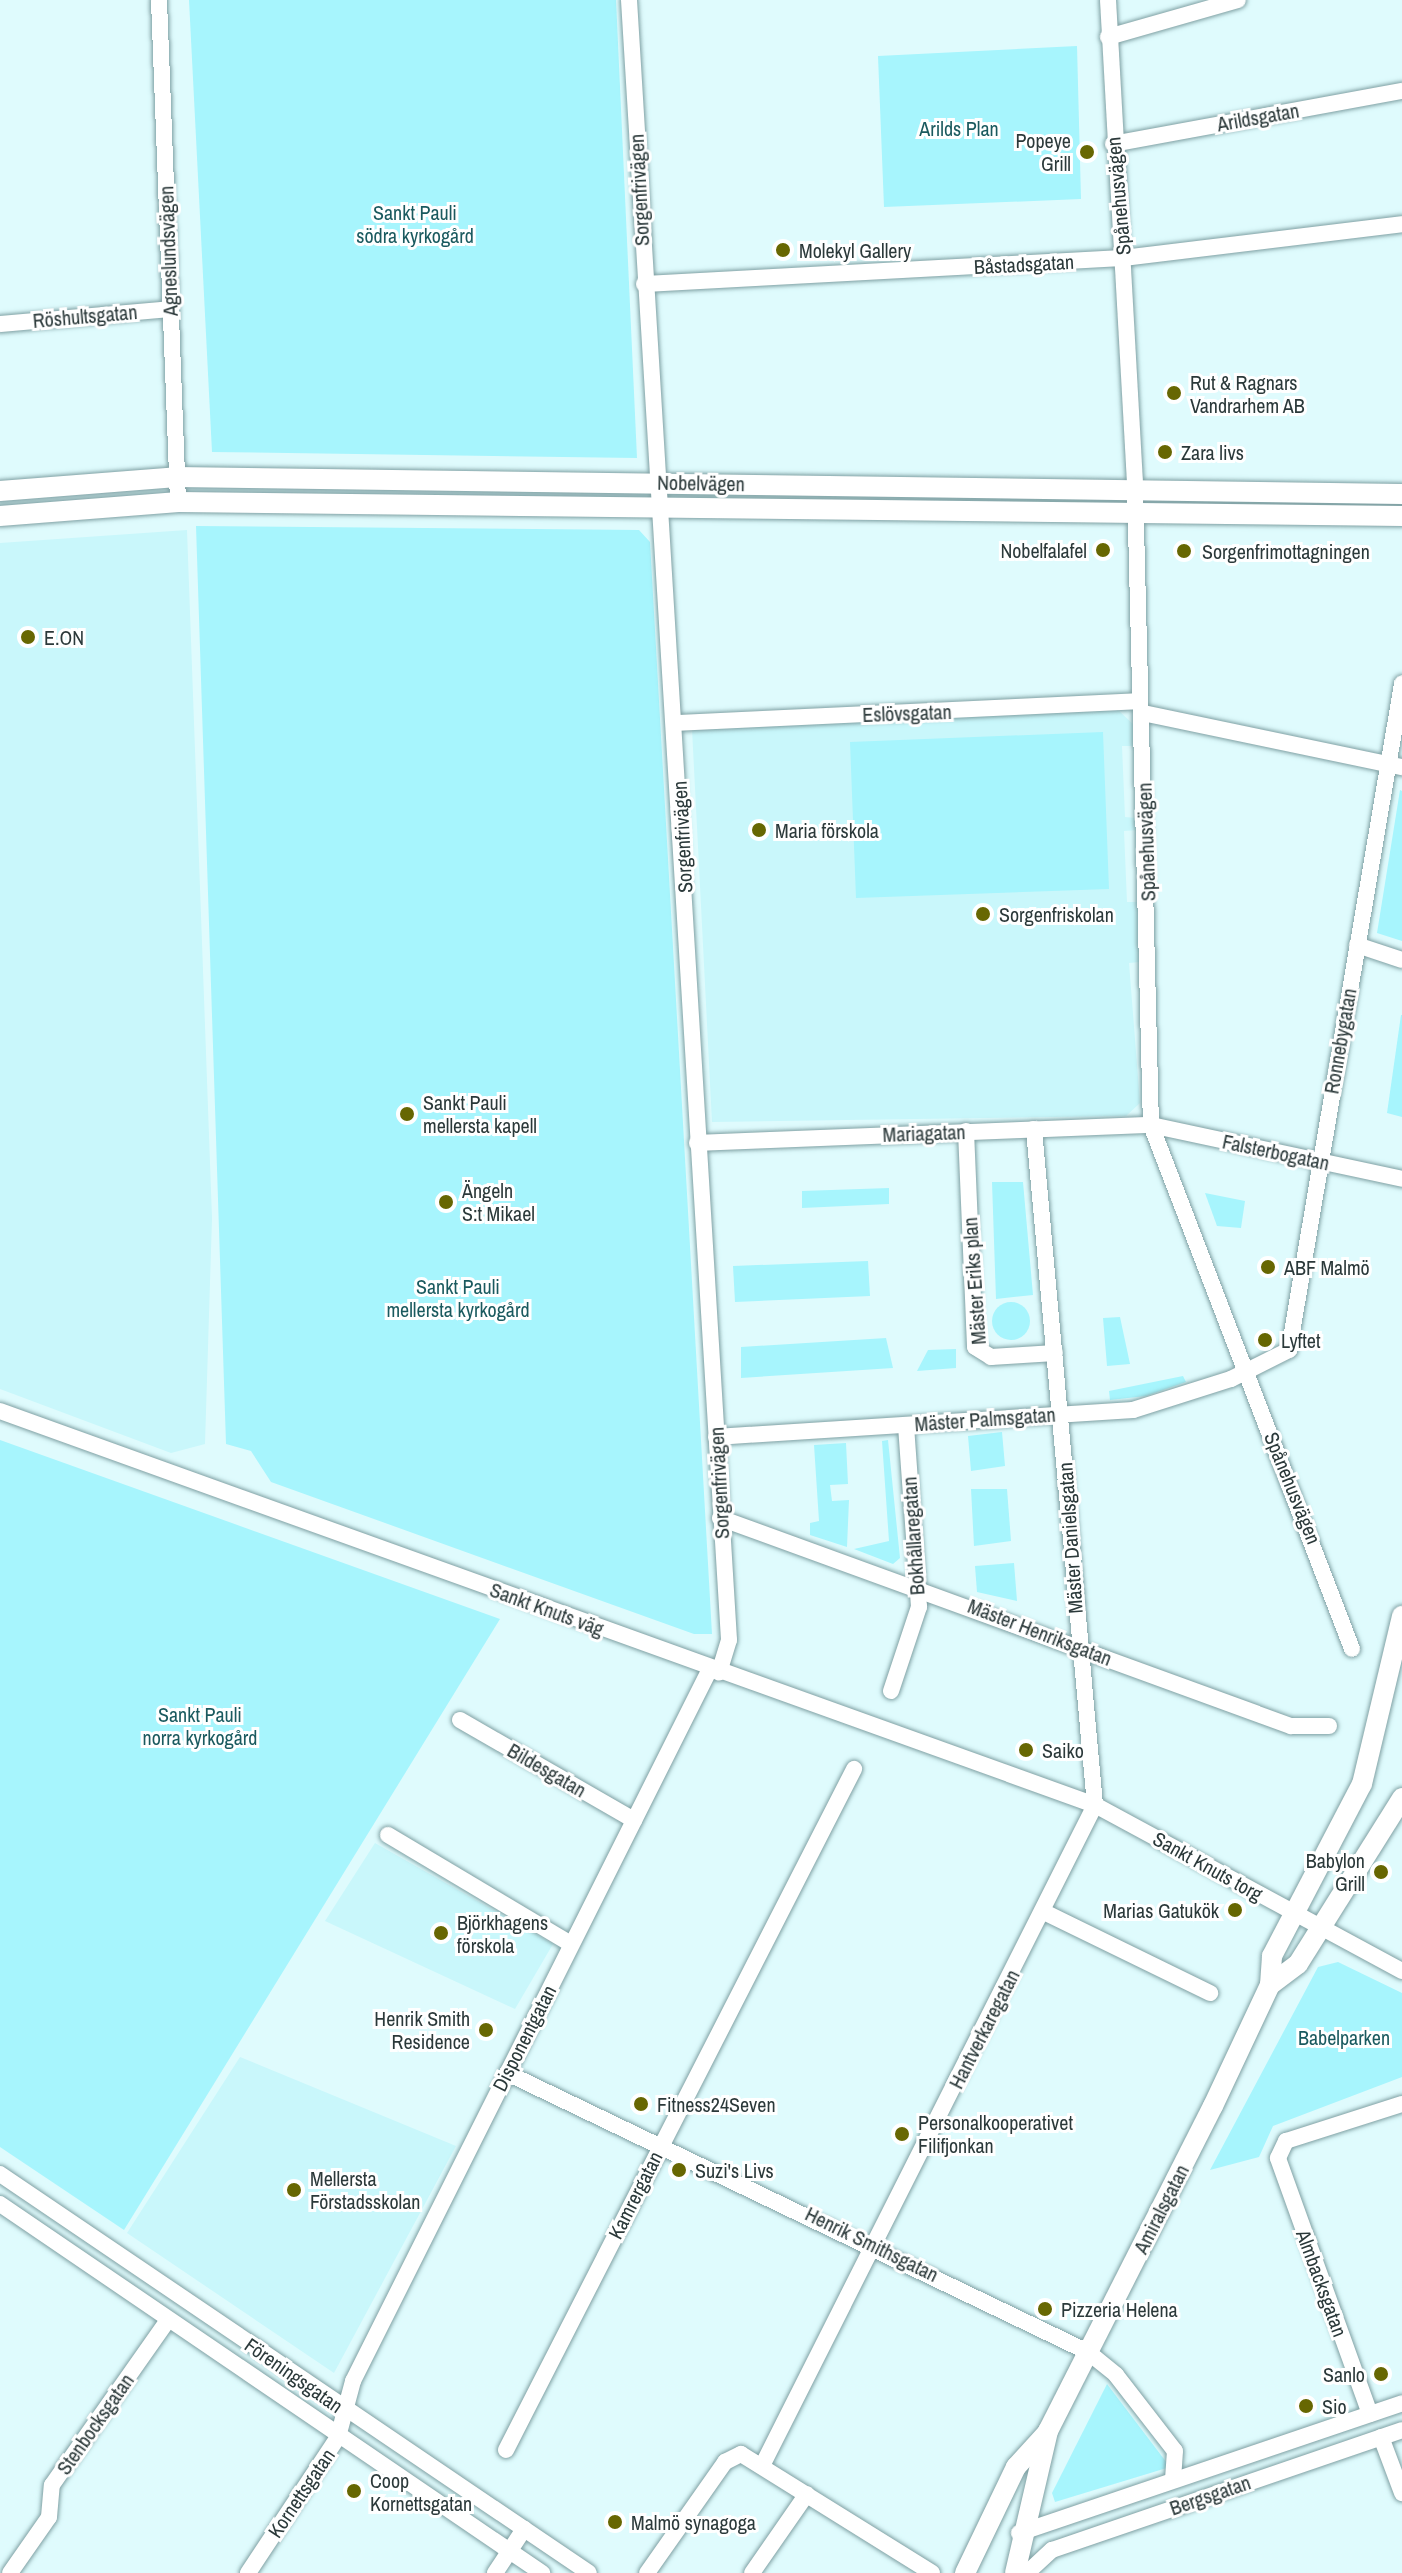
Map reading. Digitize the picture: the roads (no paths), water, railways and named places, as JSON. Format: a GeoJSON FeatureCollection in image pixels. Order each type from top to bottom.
{"type":"FeatureCollection","features":[{"type":"Feature","properties":{"kind":"main road","name":"Nobelvägen"},"geometry":{"type":"LineString","coordinates":[[0,491],[176,477],[1135,486],[1402,494]]}},
{"type":"Feature","properties":{"kind":"main road","name":"Nobelvägen"},"geometry":{"type":"LineString","coordinates":[[0,516],[178,502],[1402,516]]}},
{"type":"Feature","properties":{"kind":"main road","name":"Amiralsgatan"},"geometry":{"type":"LineString","coordinates":[[1015,2573],[1019,2533],[1048,2431],[1270,1985],[1272,1956],[1362,1784],[1402,1616]]}},
{"type":"Feature","properties":{"kind":"main road","name":"Amiralsgatan"},"geometry":{"type":"LineString","coordinates":[[1270,1985],[1298,1964],[1402,1798]]}},
{"type":"Feature","properties":{"kind":"main road","name":"Amiralsgatan"},"geometry":{"type":"LineString","coordinates":[[969,2567],[1016,2467],[1048,2431]]}},
{"type":"Feature","properties":{"kind":"main road","name":"Amiralsgatan"},"geometry":{"type":"LineString","coordinates":[[969,2567],[1019,2533]]}},
{"type":"Feature","properties":{"kind":"street","name":"Agneslundsvägen"},"geometry":{"type":"LineString","coordinates":[[159,0],[178,502]]}},
{"type":"Feature","properties":{"kind":"street","name":"Sorgenfrivägen"},"geometry":{"type":"LineString","coordinates":[[629,0],[644,284],[676,723],[697,1143],[729,1640],[715,1670]]}},
{"type":"Feature","properties":{"kind":"street","name":"Spånehusvägen"},"geometry":{"type":"LineString","coordinates":[[1108,0],[1113,144],[1123,258],[1135,486],[1151,1125],[1352,1649]]}},
{"type":"Feature","properties":{"kind":"street"},"geometry":{"type":"LineString","coordinates":[[1108,37],[1238,0]]}},
{"type":"Feature","properties":{"kind":"street","name":"Arildsgatan"},"geometry":{"type":"LineString","coordinates":[[1113,144],[1402,91]]}},
{"type":"Feature","properties":{"kind":"street","name":"Båstadsgatan"},"geometry":{"type":"LineString","coordinates":[[644,284],[1123,258],[1402,224]]}},
{"type":"Feature","properties":{"kind":"street","name":"Röshultsgatan"},"geometry":{"type":"LineString","coordinates":[[0,324],[170,309]]}},
{"type":"Feature","properties":{"kind":"street","name":"Ronnebygatan"},"geometry":{"type":"LineString","coordinates":[[1247,1372],[1289,1350],[1357,945],[1395,764],[1401,695]]}},
{"type":"Feature","properties":{"kind":"street","name":"Eslövsgatan"},"geometry":{"type":"LineString","coordinates":[[676,723],[1141,707],[1395,764]]}},
{"type":"Feature","properties":{"kind":"street"},"geometry":{"type":"LineString","coordinates":[[1357,945],[1402,960]]}},
{"type":"Feature","properties":{"kind":"street","name":"Mariagatan"},"geometry":{"type":"LineString","coordinates":[[697,1143],[1151,1125]]}},
{"type":"Feature","properties":{"kind":"street","name":"Falsterbogatan"},"geometry":{"type":"LineString","coordinates":[[1151,1125],[1402,1179]]}},
{"type":"Feature","properties":{"kind":"street"},"geometry":{"type":"LineString","coordinates":[[1034,1129],[1061,1414]]}},
{"type":"Feature","properties":{"kind":"street","name":"Mäster Eriks plan"},"geometry":{"type":"LineString","coordinates":[[966,1131],[975,1347],[991,1357],[1055,1353]]}},
{"type":"Feature","properties":{"kind":"street","name":"Mäster Palmsgatan"},"geometry":{"type":"LineString","coordinates":[[716,1437],[1148,1407],[1247,1372]]}},
{"type":"Feature","properties":{"kind":"street","name":"Sankt Knuts väg"},"geometry":{"type":"LineString","coordinates":[[0,1411],[1095,1805]]}},
{"type":"Feature","properties":{"kind":"street","name":"Mäster Danielsgatan"},"geometry":{"type":"LineString","coordinates":[[1061,1414],[1078,1646],[1095,1805]]}},
{"type":"Feature","properties":{"kind":"street","name":"Bokhållaregatan"},"geometry":{"type":"LineString","coordinates":[[891,1691],[919,1607],[914,1585],[906,1425]]}},
{"type":"Feature","properties":{"kind":"street","name":"Mäster Henriksgatan"},"geometry":{"type":"LineString","coordinates":[[720,1518],[752,1521],[1291,1726],[1329,1726]]}},
{"type":"Feature","properties":{"kind":"street","name":"Disponentgatan"},"geometry":{"type":"LineString","coordinates":[[343,2410],[571,1944],[715,1670]]}},
{"type":"Feature","properties":{"kind":"street","name":"Bildesgatan"},"geometry":{"type":"LineString","coordinates":[[460,1720],[634,1820]]}},
{"type":"Feature","properties":{"kind":"street","name":"Kamrergatan"},"geometry":{"type":"LineString","coordinates":[[506,2450],[854,1769]]}},
{"type":"Feature","properties":{"kind":"street","name":"Sankt Knuts torg"},"geometry":{"type":"LineString","coordinates":[[1095,1805],[1295,1916],[1402,1971]]}},
{"type":"Feature","properties":{"kind":"street","name":"Hantverkaregatan"},"geometry":{"type":"LineString","coordinates":[[762,2466],[1044,1912],[1095,1805]]}},
{"type":"Feature","properties":{"kind":"street"},"geometry":{"type":"LineString","coordinates":[[388,1835],[571,1944]]}},
{"type":"Feature","properties":{"kind":"street"},"geometry":{"type":"LineString","coordinates":[[1044,1912],[1210,1993]]}},
{"type":"Feature","properties":{"kind":"street","name":"Henrik Smithsgatan"},"geometry":{"type":"LineString","coordinates":[[507,2073],[662,2142],[1088,2352],[1110,2367],[1175,2451],[1173,2480]]}},
{"type":"Feature","properties":{"kind":"street","name":"Almbacksgatan"},"geometry":{"type":"LineString","coordinates":[[1370,2414],[1279,2152],[1286,2141],[1402,2104]]}},
{"type":"Feature","properties":{"kind":"street","name":"Föreningsgatan"},"geometry":{"type":"LineString","coordinates":[[0,2174],[343,2410],[589,2573]]}},
{"type":"Feature","properties":{"kind":"street","name":"Föreningsgatan"},"geometry":{"type":"LineString","coordinates":[[0,2204],[542,2573]]}},
{"type":"Feature","properties":{"kind":"street","name":"Stenbocksgatan"},"geometry":{"type":"LineString","coordinates":[[10,2573],[49,2517],[52,2485],[168,2320]]}},
{"type":"Feature","properties":{"kind":"street","name":"Bergsgatan"},"geometry":{"type":"LineString","coordinates":[[1019,2533],[1402,2403]]}},
{"type":"Feature","properties":{"kind":"street","name":"Kornettsgatan"},"geometry":{"type":"LineString","coordinates":[[248,2573],[338,2437],[343,2410]]}},
{"type":"Feature","properties":{"kind":"street","name":"Bergsgatan"},"geometry":{"type":"LineString","coordinates":[[1027,2573],[1052,2550],[1402,2430]]}},
{"type":"Feature","properties":{"kind":"street"},"geometry":{"type":"LineString","coordinates":[[1381,2437],[1402,2493]]}},
{"type":"Feature","properties":{"kind":"street"},"geometry":{"type":"LineString","coordinates":[[647,2573],[732,2455],[762,2466],[932,2573]]}},
{"type":"Feature","properties":{"kind":"street"},"geometry":{"type":"LineString","coordinates":[[752,2573],[807,2494]]}},
{"type":"Feature","properties":{"kind":"street"},"geometry":{"type":"LineString","coordinates":[[495,2573],[524,2529]]}},
{"type":"Feature","properties":{"kind":"place","name":"Popeye Grill"},"geometry":{"type":"Point","coordinates":[1087,152]}},
{"type":"Feature","properties":{"kind":"place","name":"Molekyl Gallery"},"geometry":{"type":"Point","coordinates":[783,250]}},
{"type":"Feature","properties":{"kind":"place","name":"Rut & Ragnars Vandrarhem AB"},"geometry":{"type":"Point","coordinates":[1174,393]}},
{"type":"Feature","properties":{"kind":"place","name":"Zara livs"},"geometry":{"type":"Point","coordinates":[1165,452]}},
{"type":"Feature","properties":{"kind":"place","name":"Nobelfalafel"},"geometry":{"type":"Point","coordinates":[1103,550]}},
{"type":"Feature","properties":{"kind":"place","name":"Sorgenfrimottagningen"},"geometry":{"type":"Point","coordinates":[1184,551]}},
{"type":"Feature","properties":{"kind":"place","name":"E.ON"},"geometry":{"type":"Point","coordinates":[28,637]}},
{"type":"Feature","properties":{"kind":"place","name":"Maria förskola"},"geometry":{"type":"Point","coordinates":[759,830]}},
{"type":"Feature","properties":{"kind":"place","name":"Sorgenfriskolan"},"geometry":{"type":"Point","coordinates":[983,914]}},
{"type":"Feature","properties":{"kind":"place","name":"Sankt Pauli mellersta kapell"},"geometry":{"type":"Point","coordinates":[407,1114]}},
{"type":"Feature","properties":{"kind":"place","name":"Ängeln S:t Mikael"},"geometry":{"type":"Point","coordinates":[446,1202]}},
{"type":"Feature","properties":{"kind":"place","name":"ABF Malmö"},"geometry":{"type":"Point","coordinates":[1268,1267]}},
{"type":"Feature","properties":{"kind":"place","name":"Lyftet"},"geometry":{"type":"Point","coordinates":[1265,1340]}},
{"type":"Feature","properties":{"kind":"place","name":"Saiko"},"geometry":{"type":"Point","coordinates":[1026,1750]}},
{"type":"Feature","properties":{"kind":"place","name":"Babylon Grill"},"geometry":{"type":"Point","coordinates":[1381,1872]}},
{"type":"Feature","properties":{"kind":"place","name":"Marias Gatukök"},"geometry":{"type":"Point","coordinates":[1235,1910]}},
{"type":"Feature","properties":{"kind":"place","name":"Björkhagens förskola"},"geometry":{"type":"Point","coordinates":[441,1933]}},
{"type":"Feature","properties":{"kind":"place","name":"Henrik Smith Residence"},"geometry":{"type":"Point","coordinates":[486,2030]}},
{"type":"Feature","properties":{"kind":"place","name":"Fitness24Seven"},"geometry":{"type":"Point","coordinates":[641,2104]}},
{"type":"Feature","properties":{"kind":"place","name":"Personalkooperativet Filifjonkan"},"geometry":{"type":"Point","coordinates":[902,2134]}},
{"type":"Feature","properties":{"kind":"place","name":"Suzi's Livs"},"geometry":{"type":"Point","coordinates":[679,2170]}},
{"type":"Feature","properties":{"kind":"place","name":"Mellersta Förstadsskolan"},"geometry":{"type":"Point","coordinates":[294,2190]}},
{"type":"Feature","properties":{"kind":"place","name":"Pizzeria Helena"},"geometry":{"type":"Point","coordinates":[1045,2309]}},
{"type":"Feature","properties":{"kind":"place","name":"Sanlo"},"geometry":{"type":"Point","coordinates":[1381,2374]}},
{"type":"Feature","properties":{"kind":"place","name":"Sio"},"geometry":{"type":"Point","coordinates":[1306,2406]}},
{"type":"Feature","properties":{"kind":"place","name":"Coop Kornettsgatan"},"geometry":{"type":"Point","coordinates":[354,2491]}},
{"type":"Feature","properties":{"kind":"place","name":"Malmö synagoga"},"geometry":{"type":"Point","coordinates":[615,2522]}},
{"type":"Feature","properties":{"kind":"park label","name":"Arilds Plan"},"geometry":{"type":"Point","coordinates":[959,128]}},
{"type":"Feature","properties":{"kind":"park label","name":"Sankt Pauli södra kyrkogård"},"geometry":{"type":"Point","coordinates":[415,224]}},
{"type":"Feature","properties":{"kind":"park label","name":"Sankt Pauli mellersta kyrkogård"},"geometry":{"type":"Point","coordinates":[458,1298]}},
{"type":"Feature","properties":{"kind":"park label","name":"Sankt Pauli norra kyrkogård"},"geometry":{"type":"Point","coordinates":[200,1726]}},
{"type":"Feature","properties":{"kind":"park label","name":"Babelparken"},"geometry":{"type":"Point","coordinates":[1344,2037]}}]}
